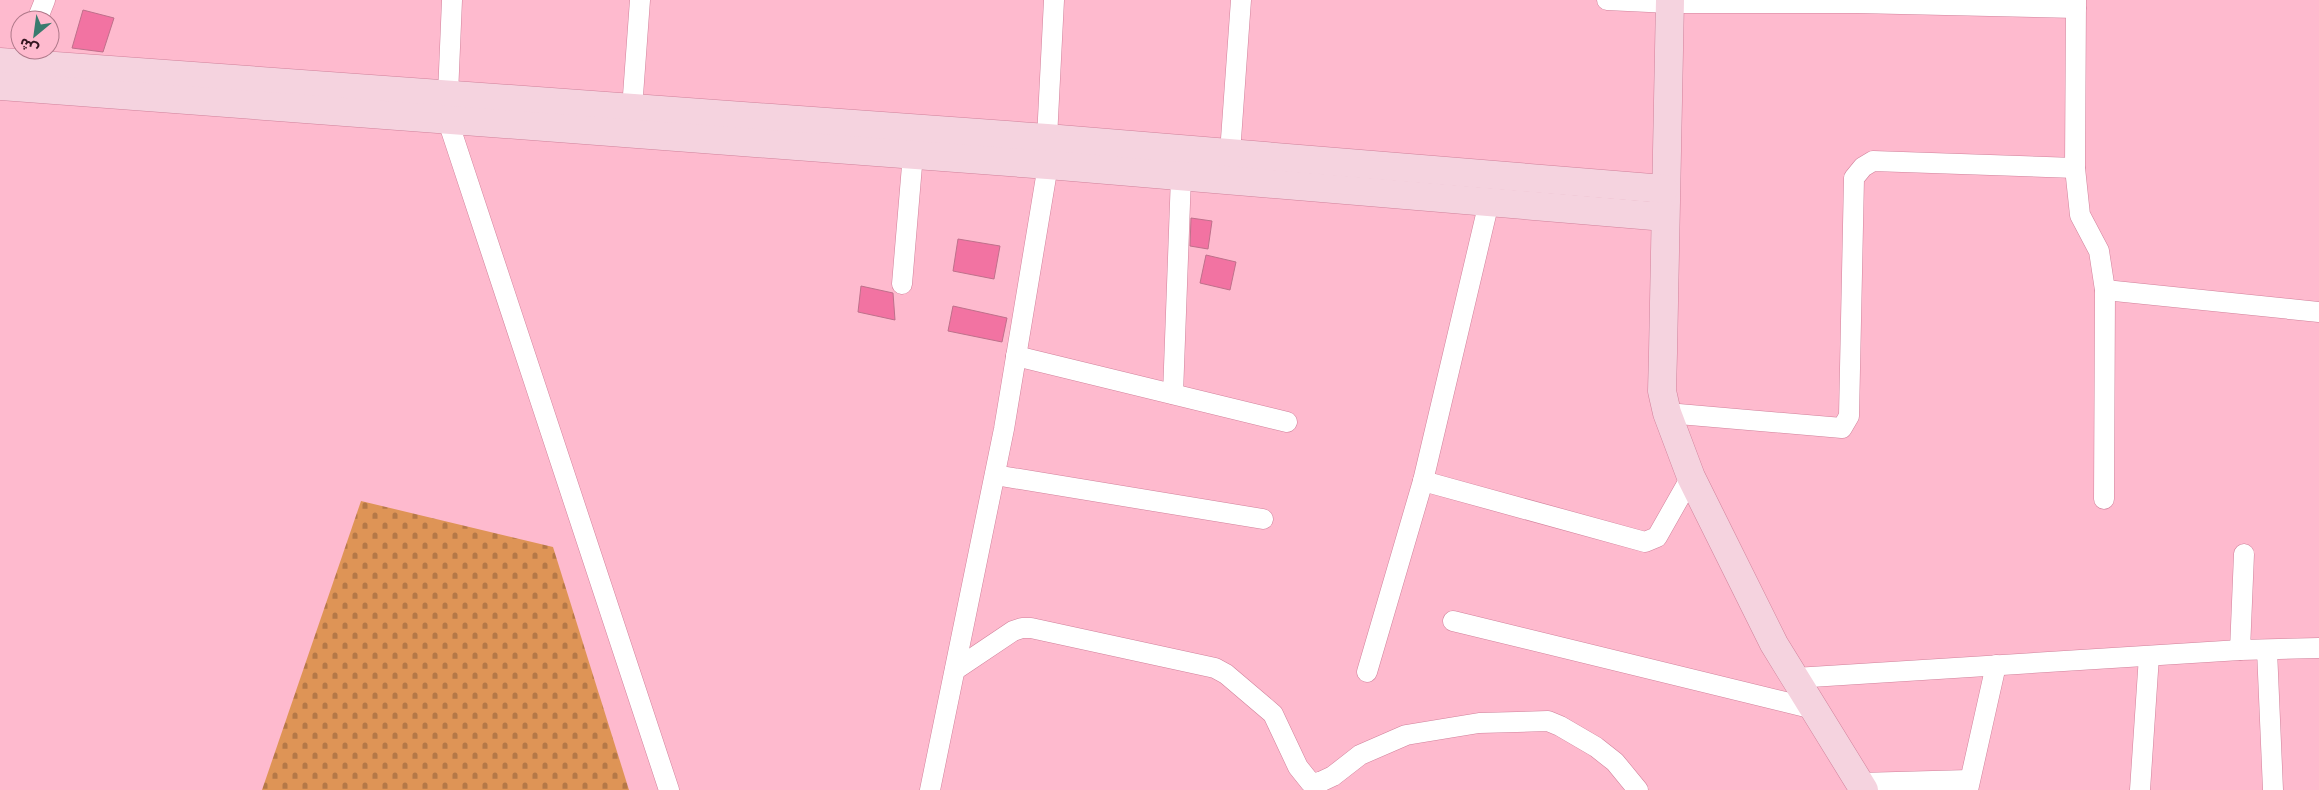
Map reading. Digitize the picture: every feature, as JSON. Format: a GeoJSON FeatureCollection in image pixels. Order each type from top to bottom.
{"type":"FeatureCollection","features":[{"type":"Feature","properties":{"kind":"street"},"geometry":{"type":"LineString","coordinates":[[452,0],[448,107],[669,790]]}},
{"type":"Feature","properties":{"kind":"street"},"geometry":{"type":"LineString","coordinates":[[632,109],[640,0]]}},
{"type":"Feature","properties":{"kind":"street"},"geometry":{"type":"LineString","coordinates":[[930,790],[995,475],[1048,165],[1047,138],[1054,0]]}},
{"type":"Feature","properties":{"kind":"street"},"geometry":{"type":"LineString","coordinates":[[1230,153],[1241,0]]}},
{"type":"Feature","properties":{"kind":"street"},"geometry":{"type":"LineString","coordinates":[[1606,0],[2076,4],[2075,168],[2080,215],[2099,251],[2105,290],[2104,499]]}},
{"type":"Feature","properties":{"kind":"street"},"geometry":{"type":"LineString","coordinates":[[1670,1],[1664,189],[1662,391],[1666,412],[1691,477],[1774,644],[1862,787],[1968,785],[1996,666]]}},
{"type":"Feature","properties":{"kind":"street"},"geometry":{"type":"LineString","coordinates":[[13,70],[448,107],[914,154],[1665,217]]}},
{"type":"Feature","properties":{"kind":"street"},"geometry":{"type":"LineString","coordinates":[[448,107],[632,109],[1047,138],[1664,189]]}},
{"type":"Feature","properties":{"kind":"street"},"geometry":{"type":"LineString","coordinates":[[902,284],[914,154]]}},
{"type":"Feature","properties":{"kind":"street"},"geometry":{"type":"LineString","coordinates":[[1666,412],[1842,428],[1849,416],[1854,178],[1863,167],[1873,162],[2075,168]]}},
{"type":"Feature","properties":{"kind":"street"},"geometry":{"type":"LineString","coordinates":[[1173,394],[1181,176]]}},
{"type":"Feature","properties":{"kind":"street"},"geometry":{"type":"LineString","coordinates":[[1367,672],[1423,481],[1489,202]]}},
{"type":"Feature","properties":{"kind":"street"},"geometry":{"type":"LineString","coordinates":[[2105,290],[2319,312]]}},
{"type":"Feature","properties":{"kind":"street"},"geometry":{"type":"LineString","coordinates":[[1016,356],[1287,422]]}},
{"type":"Feature","properties":{"kind":"street"},"geometry":{"type":"LineString","coordinates":[[995,475],[1264,519]]}},
{"type":"Feature","properties":{"kind":"street"},"geometry":{"type":"LineString","coordinates":[[1423,481],[1645,542],[1658,538],[1691,477]]}},
{"type":"Feature","properties":{"kind":"street"},"geometry":{"type":"LineString","coordinates":[[2240,650],[2244,554]]}},
{"type":"Feature","properties":{"kind":"street"},"geometry":{"type":"LineString","coordinates":[[1453,621],[1814,709]]}},
{"type":"Feature","properties":{"kind":"street"},"geometry":{"type":"LineString","coordinates":[[955,670],[1013,631],[1031,628],[1215,668],[1273,714],[1298,768],[1310,782],[1318,783],[1333,776],[1360,755],[1406,735],[1479,724],[1548,721],[1596,747],[1615,762],[1638,790]]}},
{"type":"Feature","properties":{"kind":"street"},"geometry":{"type":"LineString","coordinates":[[1795,678],[2240,650],[2319,648]]}},
{"type":"Feature","properties":{"kind":"street"},"geometry":{"type":"LineString","coordinates":[[2267,650],[2273,790]]}},
{"type":"Feature","properties":{"kind":"street"},"geometry":{"type":"LineString","coordinates":[[2140,790],[2149,656]]}},
{"type":"Feature","properties":{"kind":"green space"},"geometry":{"type":"Polygon","coordinates":[[[361,501],[553,547],[629,790],[262,790],[361,501]]]}},
{"type":"Feature","properties":{"kind":"building"},"geometry":{"type":"Polygon","coordinates":[[[83,10],[114,18],[103,52],[72,48],[83,10]]]}},
{"type":"Feature","properties":{"kind":"building"},"geometry":{"type":"Polygon","coordinates":[[[1191,218],[1212,221],[1208,249],[1190,246],[1191,218]]]}},
{"type":"Feature","properties":{"kind":"building"},"geometry":{"type":"Polygon","coordinates":[[[958,239],[1000,246],[994,279],[953,271],[958,239]]]}},
{"type":"Feature","properties":{"kind":"building"},"geometry":{"type":"Polygon","coordinates":[[[1206,255],[1236,262],[1230,290],[1200,283],[1206,255]]]}},
{"type":"Feature","properties":{"kind":"building"},"geometry":{"type":"Polygon","coordinates":[[[861,286],[893,293],[895,320],[858,312],[861,286]]]}},
{"type":"Feature","properties":{"kind":"building"},"geometry":{"type":"Polygon","coordinates":[[[953,306],[1007,318],[1002,342],[948,331],[953,306]]]}}]}
